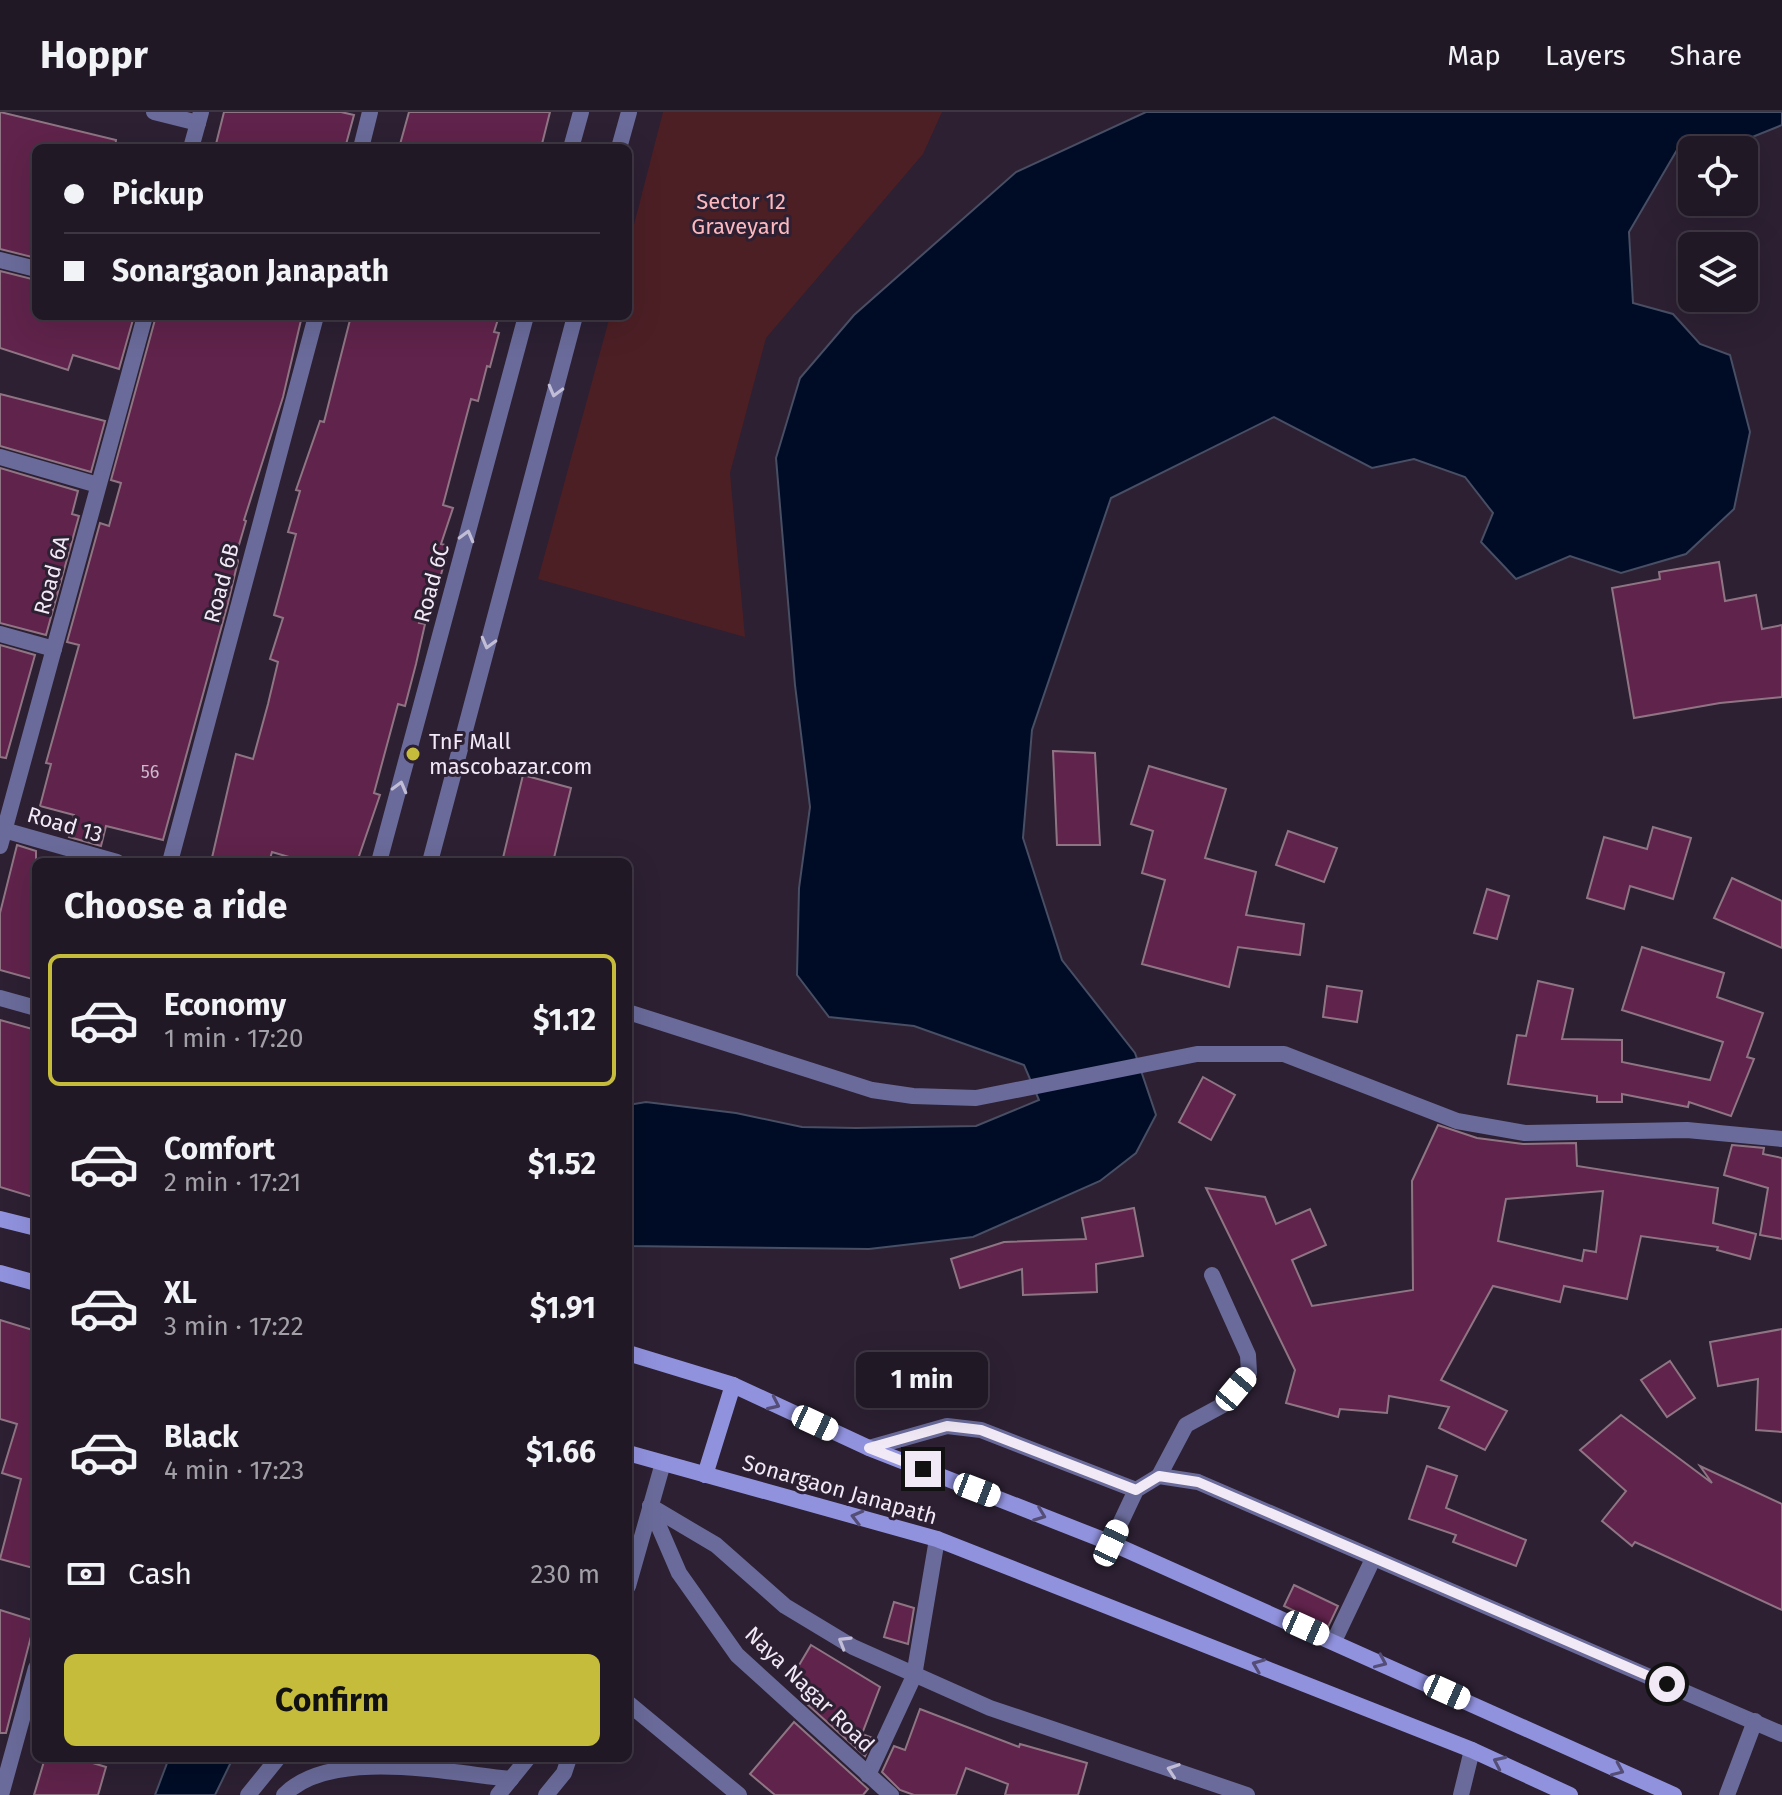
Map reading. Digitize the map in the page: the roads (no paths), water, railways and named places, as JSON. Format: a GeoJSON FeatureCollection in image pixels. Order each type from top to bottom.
{"type":"FeatureCollection","features":[{"type":"Feature","properties":{"kind":"main road"},"geometry":{"type":"LineString","coordinates":[[0,1219],[32,1227]]}},
{"type":"Feature","properties":{"kind":"main road"},"geometry":{"type":"LineString","coordinates":[[0,1273],[32,1282]]}},
{"type":"Feature","properties":{"kind":"main road","name":"Sonargaon Janapath"},"geometry":{"type":"LineString","coordinates":[[632,1354],[733,1385],[869,1448],[1111,1543],[1674,1795]]}},
{"type":"Feature","properties":{"kind":"main road"},"geometry":{"type":"LineString","coordinates":[[705,1475],[733,1385]]}},
{"type":"Feature","properties":{"kind":"main road","name":"Sonargaon Janapath"},"geometry":{"type":"LineString","coordinates":[[632,1454],[937,1539],[1472,1750],[1570,1795]]}},
{"type":"Feature","properties":{"kind":"street"},"geometry":{"type":"LineString","coordinates":[[154,112],[200,118],[192,144]]}},
{"type":"Feature","properties":{"kind":"street"},"geometry":{"type":"LineString","coordinates":[[362,144],[370,112]]}},
{"type":"Feature","properties":{"kind":"street"},"geometry":{"type":"LineString","coordinates":[[572,144],[581,112]]}},
{"type":"Feature","properties":{"kind":"street"},"geometry":{"type":"LineString","coordinates":[[620,144],[629,112]]}},
{"type":"Feature","properties":{"kind":"street"},"geometry":{"type":"LineString","coordinates":[[0,260],[32,268]]}},
{"type":"Feature","properties":{"kind":"street","name":"Road 6A"},"geometry":{"type":"LineString","coordinates":[[1,835],[144,320]]}},
{"type":"Feature","properties":{"kind":"street","name":"Road 6B"},"geometry":{"type":"LineString","coordinates":[[171,858],[315,320]]}},
{"type":"Feature","properties":{"kind":"street","name":"Road 6C"},"geometry":{"type":"LineString","coordinates":[[380,858],[525,320]]}},
{"type":"Feature","properties":{"kind":"street"},"geometry":{"type":"LineString","coordinates":[[431,858],[574,320]]}},
{"type":"Feature","properties":{"kind":"street"},"geometry":{"type":"LineString","coordinates":[[0,457],[98,485]]}},
{"type":"Feature","properties":{"kind":"street"},"geometry":{"type":"LineString","coordinates":[[0,634],[54,649]]}},
{"type":"Feature","properties":{"kind":"street","name":"Road 13"},"geometry":{"type":"LineString","coordinates":[[1,835],[100,858]]}},
{"type":"Feature","properties":{"kind":"street"},"geometry":{"type":"LineString","coordinates":[[0,998],[32,1007]]}},
{"type":"Feature","properties":{"kind":"street"},"geometry":{"type":"LineString","coordinates":[[632,1013],[872,1090],[913,1096],[976,1098],[1197,1054],[1284,1054],[1457,1121],[1525,1133],[1687,1130],[1782,1139]]}},
{"type":"Feature","properties":{"kind":"street"},"geometry":{"type":"LineString","coordinates":[[1111,1543],[1136,1490],[1159,1476],[1186,1425],[1223,1405],[1249,1373],[1248,1355],[1212,1275]]}},
{"type":"Feature","properties":{"kind":"street"},"geometry":{"type":"LineString","coordinates":[[869,1448],[947,1426],[981,1430],[1136,1490]]}},
{"type":"Feature","properties":{"kind":"street"},"geometry":{"type":"LineString","coordinates":[[632,1571],[663,1463]]}},
{"type":"Feature","properties":{"kind":"street"},"geometry":{"type":"LineString","coordinates":[[1159,1476],[1198,1482],[1782,1734]]}},
{"type":"Feature","properties":{"kind":"street"},"geometry":{"type":"LineString","coordinates":[[650,1506],[716,1545],[785,1606],[853,1647],[990,1708],[1247,1795]]}},
{"type":"Feature","properties":{"kind":"street","name":"Naya Nagar Road"},"geometry":{"type":"LineString","coordinates":[[650,1506],[679,1573],[737,1655],[891,1795]]}},
{"type":"Feature","properties":{"kind":"street","name":"Naya Nagar Road"},"geometry":{"type":"LineString","coordinates":[[868,1775],[914,1676],[937,1539]]}},
{"type":"Feature","properties":{"kind":"street"},"geometry":{"type":"LineString","coordinates":[[1334,1641],[1373,1559]]}},
{"type":"Feature","properties":{"kind":"street"},"geometry":{"type":"LineString","coordinates":[[1,1795],[32,1683]]}},
{"type":"Feature","properties":{"kind":"street"},"geometry":{"type":"LineString","coordinates":[[632,1706],[739,1795]]}},
{"type":"Feature","properties":{"kind":"street"},"geometry":{"type":"LineString","coordinates":[[1727,1795],[1755,1721]]}},
{"type":"Feature","properties":{"kind":"street"},"geometry":{"type":"LineString","coordinates":[[1461,1795],[1472,1750]]}},
{"type":"Feature","properties":{"kind":"street"},"geometry":{"type":"LineString","coordinates":[[248,1795],[275,1762]]}},
{"type":"Feature","properties":{"kind":"street"},"geometry":{"type":"LineString","coordinates":[[498,1795],[525,1762]]}},
{"type":"Feature","properties":{"kind":"street"},"geometry":{"type":"LineString","coordinates":[[546,1795],[564,1773],[568,1762]]}},
{"type":"Feature","properties":{"kind":"street"},"geometry":{"type":"LineString","coordinates":[[284,1795],[297,1782],[321,1773],[358,1769],[398,1767],[511,1779]]}},
{"type":"Feature","properties":{"kind":"water"},"geometry":{"type":"Polygon","coordinates":[[[1146,112],[1782,112],[1782,125],[1755,136],[1678,136],[1678,150],[1629,232],[1633,303],[1673,314],[1700,344],[1730,355],[1750,432],[1734,509],[1686,554],[1621,573],[1570,556],[1516,579],[1481,542],[1493,513],[1465,477],[1414,459],[1372,468],[1274,417],[1111,498],[1032,730],[1023,838],[1062,960],[1135,1053],[1156,1115],[1136,1153],[1100,1181],[973,1237],[869,1249],[632,1246],[632,1104],[646,1102],[736,1113],[802,1127],[856,1128],[976,1126],[1039,1100],[1024,1065],[914,1026],[829,1017],[797,975],[799,888],[810,807],[795,685],[776,458],[800,378],[854,315],[1016,172],[1146,112]]]}},
{"type":"Feature","properties":{"kind":"water"},"geometry":{"type":"Polygon","coordinates":[[[167,1762],[231,1762],[215,1795],[155,1795],[167,1762]]]}},
{"type":"Feature","properties":{"kind":"place","name":"TnF Mall mascobazar.com"},"geometry":{"type":"Point","coordinates":[413,754]}},
{"type":"Feature","properties":{"kind":"park label","name":"Sector 12 Graveyard"},"geometry":{"type":"Point","coordinates":[741,214]}}]}
